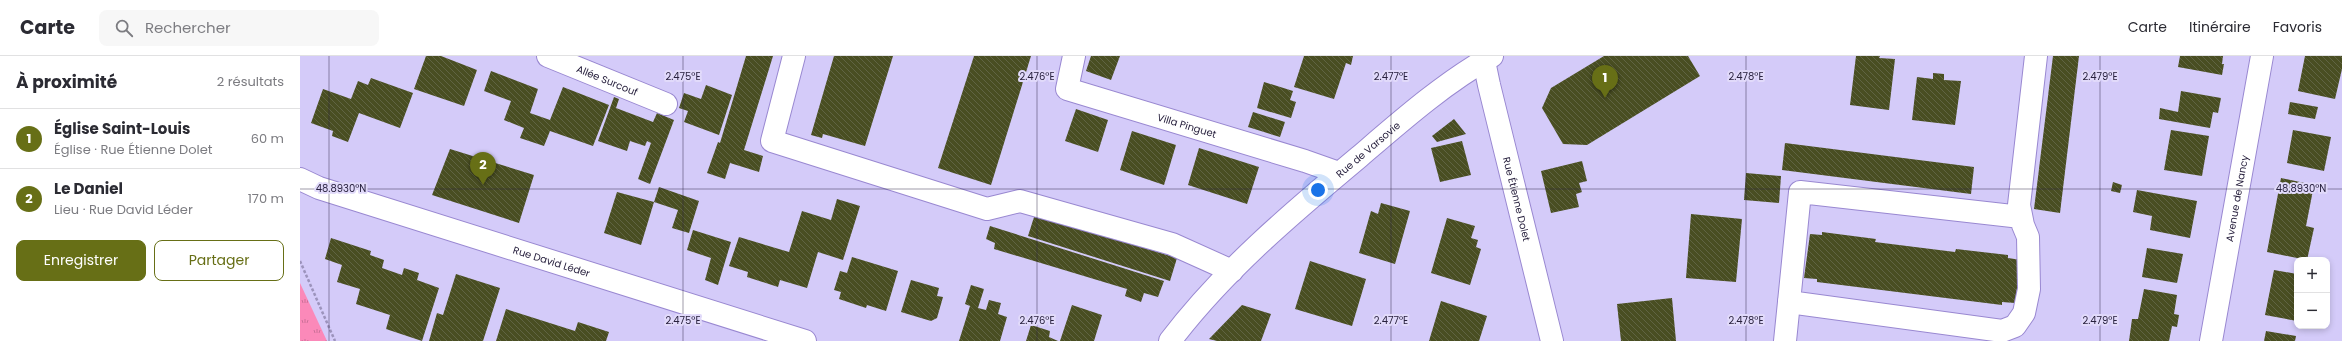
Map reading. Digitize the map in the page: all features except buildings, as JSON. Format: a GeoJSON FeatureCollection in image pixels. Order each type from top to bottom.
{"type":"FeatureCollection","features":[{"type":"Feature","properties":{"kind":"street","name":"Allée Surcouf"},"geometry":{"type":"LineString","coordinates":[[548,56],[666,104]]}},
{"type":"Feature","properties":{"kind":"street"},"geometry":{"type":"LineString","coordinates":[[794,56],[772,140],[987,209],[1020,201],[1058,211],[1172,244],[1232,270]]}},
{"type":"Feature","properties":{"kind":"street","name":"Villa Pinguet"},"geometry":{"type":"LineString","coordinates":[[1074,56],[1067,89],[1298,159],[1339,173]]}},
{"type":"Feature","properties":{"kind":"street"},"geometry":{"type":"LineString","coordinates":[[1789,302],[1999,336],[2015,326],[2024,313],[2029,289],[2028,237],[2021,217],[2019,205],[2036,56]]}},
{"type":"Feature","properties":{"kind":"street","name":"Avenue de Nancy"},"geometry":{"type":"LineString","coordinates":[[2211,341],[2262,56]]}},
{"type":"Feature","properties":{"kind":"street","name":"Rue de Varsovie"},"geometry":{"type":"LineString","coordinates":[[1170,341],[1232,270],[1284,220],[1397,124],[1485,57]]}},
{"type":"Feature","properties":{"kind":"street","name":"Rue Étienne Dolet"},"geometry":{"type":"LineString","coordinates":[[1485,57],[1552,341]]}},
{"type":"Feature","properties":{"kind":"street","name":"Rue David Léder"},"geometry":{"type":"LineString","coordinates":[[300,179],[318,188],[805,341]]}},
{"type":"Feature","properties":{"kind":"street"},"geometry":{"type":"LineString","coordinates":[[1785,341],[1800,192],[2021,217]]}},
{"type":"Feature","properties":{"kind":"path"},"geometry":{"type":"LineString","coordinates":[[300,261],[335,341]]}},
{"type":"Feature","properties":{"kind":"green space"},"geometry":{"type":"Polygon","coordinates":[[[300,283],[327,341],[300,341],[300,283]]]}},
{"type":"Feature","properties":{"kind":"place","name":"Église Saint-Louis"},"geometry":{"type":"Point","coordinates":[1605,98]}},
{"type":"Feature","properties":{"kind":"place","name":"Le Daniel"},"geometry":{"type":"Point","coordinates":[483,185]}}]}
